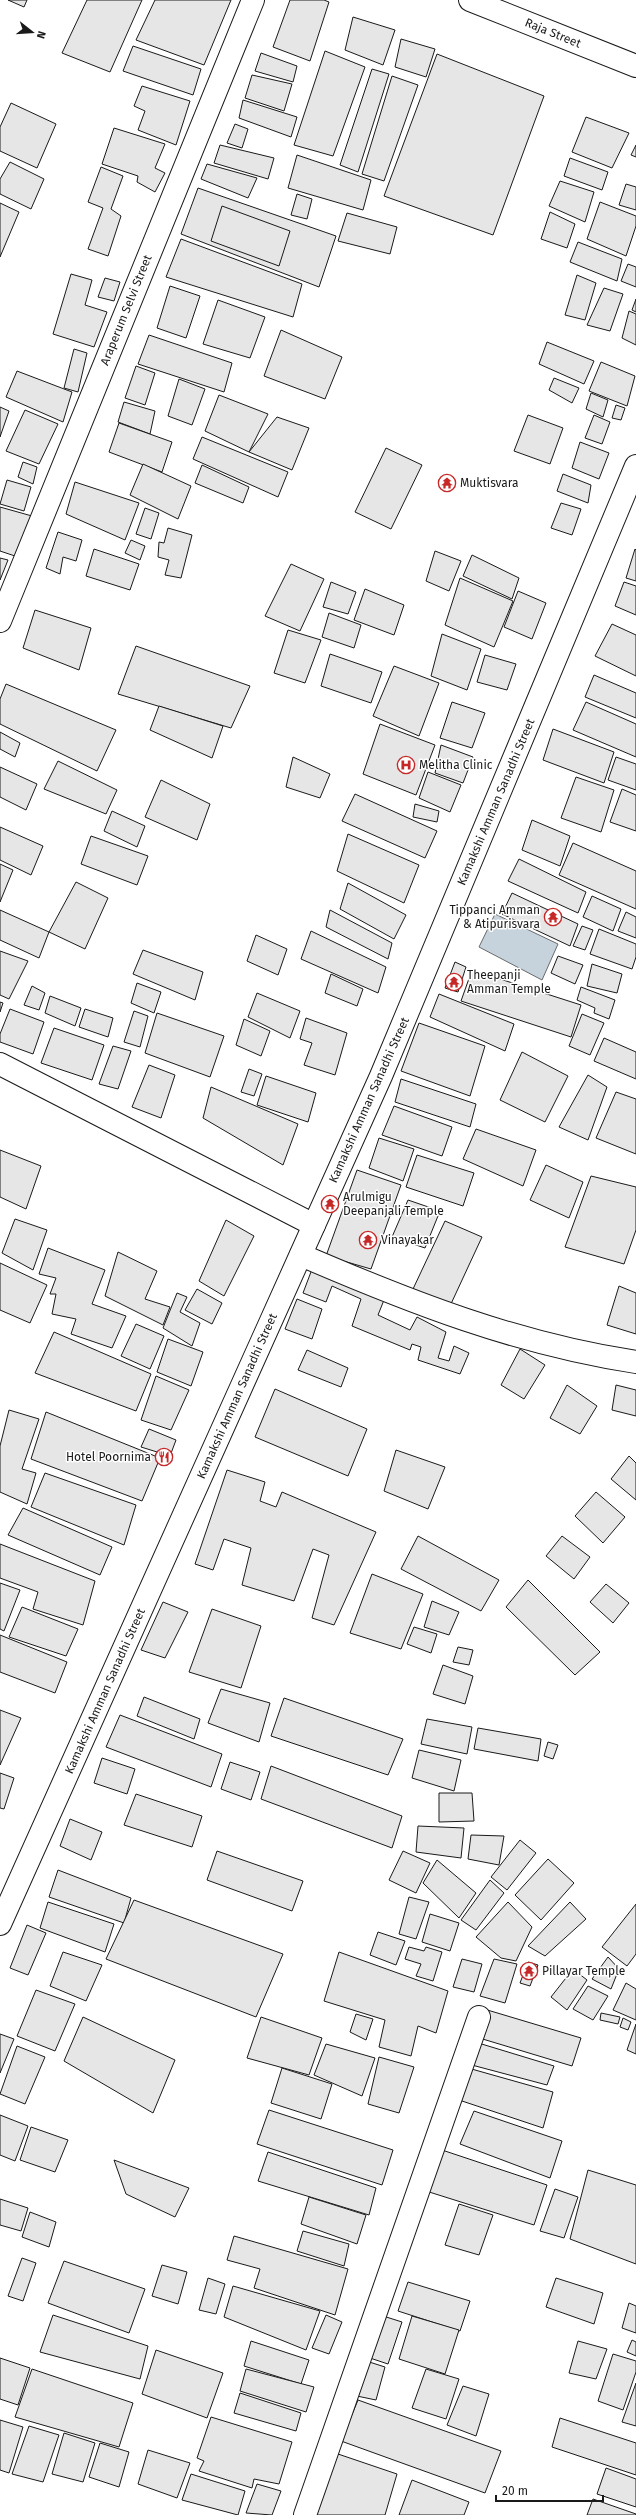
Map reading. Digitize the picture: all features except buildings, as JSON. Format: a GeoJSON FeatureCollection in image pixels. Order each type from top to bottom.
{"type":"FeatureCollection","features":[{"type":"Feature","properties":{"kind":"street","name":"Araperum Selvi Street"},"geometry":{"type":"LineString","coordinates":[[0,621],[253,0]]}},
{"type":"Feature","properties":{"kind":"street","name":"Raja Street"},"geometry":{"type":"LineString","coordinates":[[470,0],[636,66]]}},
{"type":"Feature","properties":{"kind":"street","name":"Kamakshi Amman Sanadhi Street"},"geometry":{"type":"LineString","coordinates":[[0,1924],[381,1076],[636,466]]}},
{"type":"Feature","properties":{"kind":"street"},"geometry":{"type":"LineString","coordinates":[[0,1064],[314,1225]]}},
{"type":"Feature","properties":{"kind":"street"},"geometry":{"type":"LineString","coordinates":[[301,1255],[407,1300],[510,1335],[602,1357],[636,1362]]}},
{"type":"Feature","properties":{"kind":"street"},"geometry":{"type":"LineString","coordinates":[[305,2515],[479,2017]]}},
{"type":"Feature","properties":{"kind":"shaded area"},"geometry":{"type":"Polygon","coordinates":[[[495,914],[558,944],[542,980],[479,947],[495,914]]]}},
{"type":"Feature","properties":{"kind":"place","name":"Muktisvara"},"geometry":{"type":"Point","coordinates":[447,483]}},
{"type":"Feature","properties":{"kind":"place","name":"Melitha Clinic"},"geometry":{"type":"Point","coordinates":[406,765]}},
{"type":"Feature","properties":{"kind":"place","name":"Tippanci Amman & Atipurisvara"},"geometry":{"type":"Point","coordinates":[553,917]}},
{"type":"Feature","properties":{"kind":"place","name":"Theepanji Amman Temple"},"geometry":{"type":"Point","coordinates":[454,982]}},
{"type":"Feature","properties":{"kind":"place","name":"Arulmigu Deepanjali Temple"},"geometry":{"type":"Point","coordinates":[330,1204]}},
{"type":"Feature","properties":{"kind":"place","name":"Vinayakar"},"geometry":{"type":"Point","coordinates":[368,1240]}},
{"type":"Feature","properties":{"kind":"place","name":"Hotel Poornima"},"geometry":{"type":"Point","coordinates":[164,1457]}},
{"type":"Feature","properties":{"kind":"place","name":"Pillayar Temple"},"geometry":{"type":"Point","coordinates":[529,1971]}}]}
